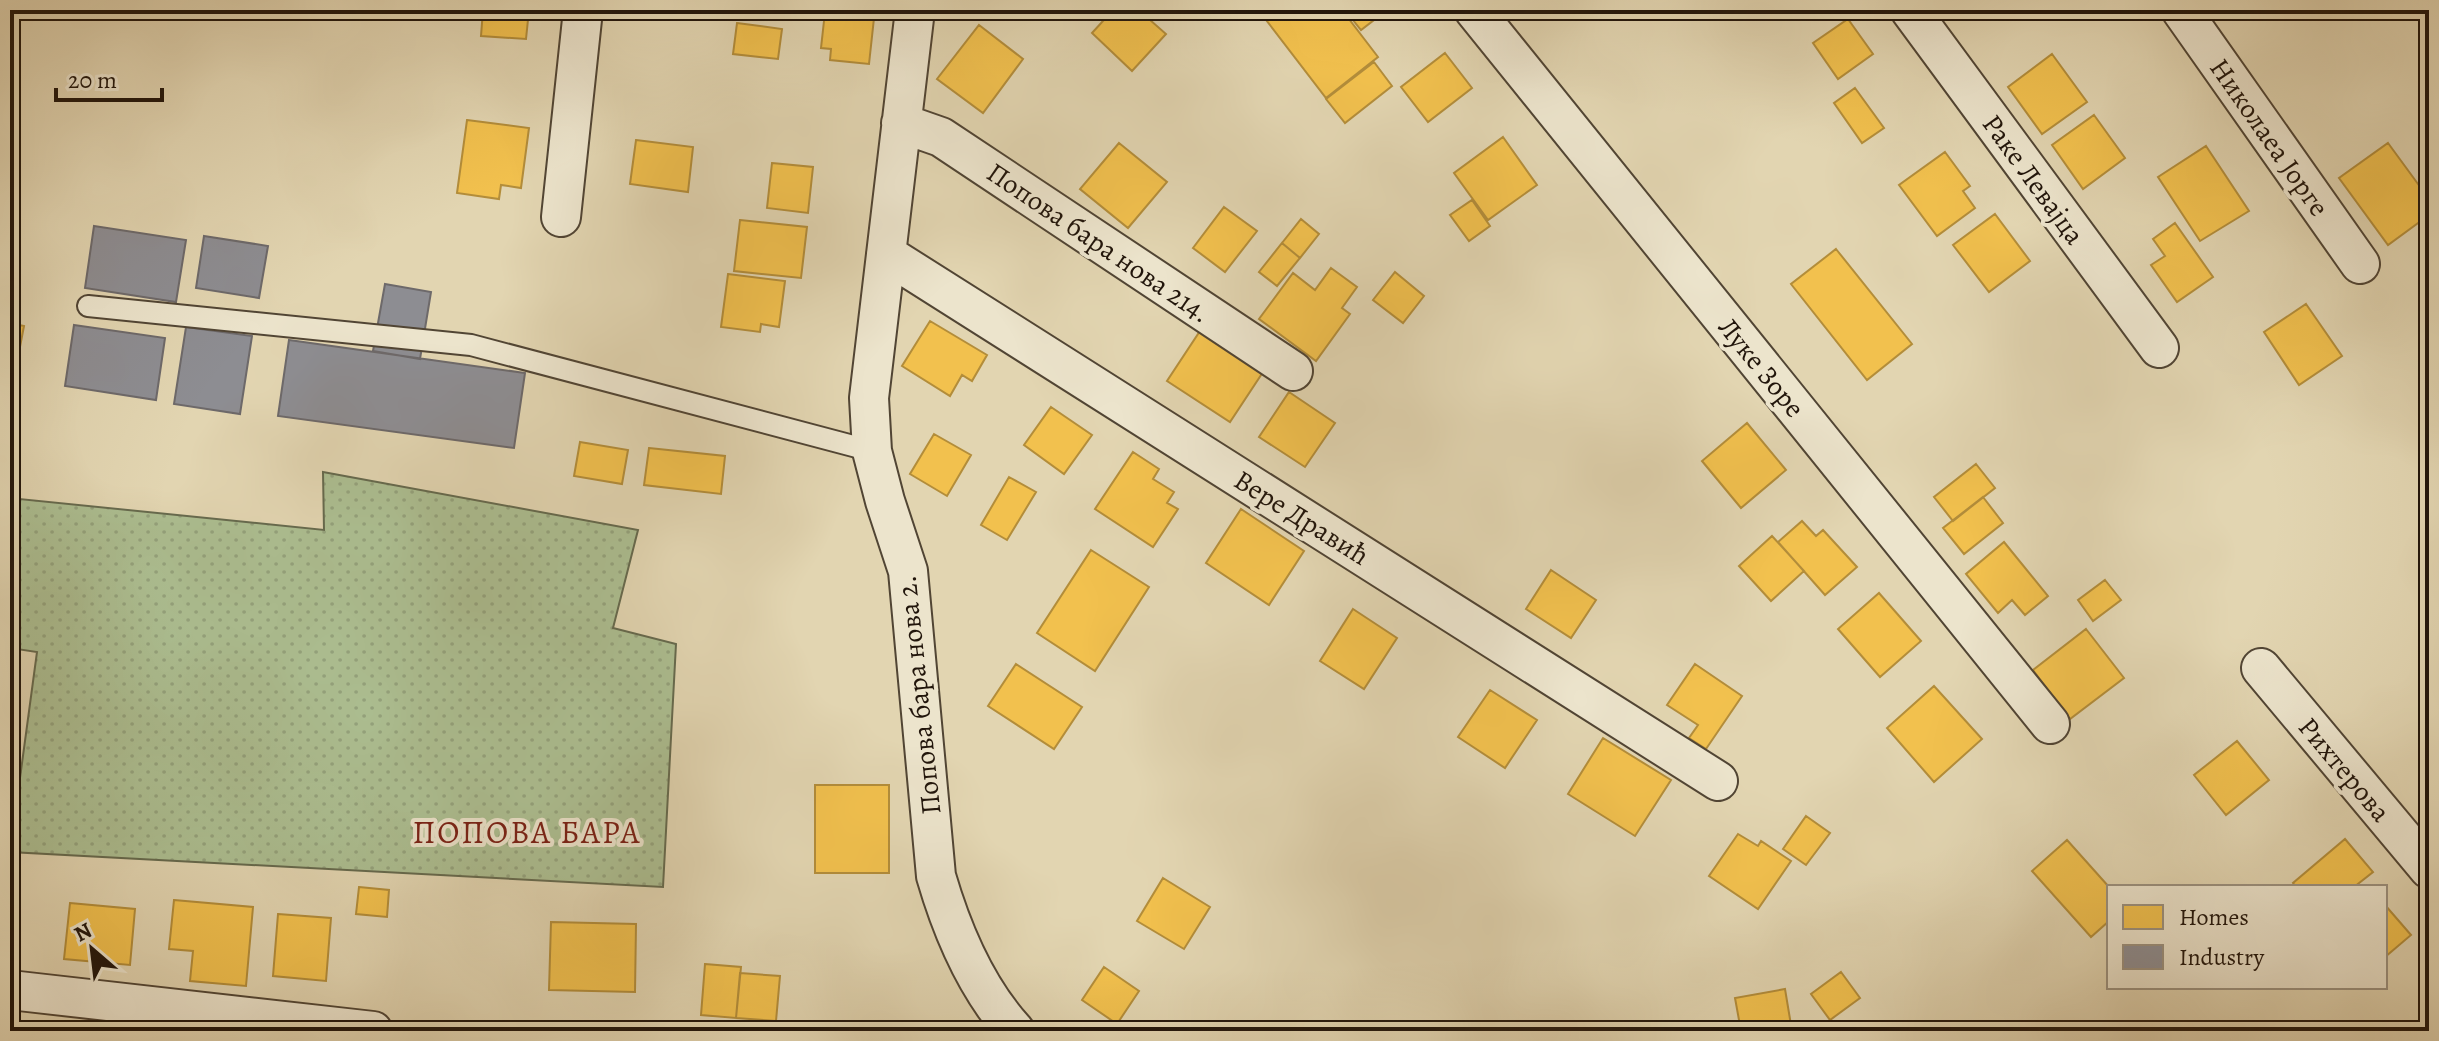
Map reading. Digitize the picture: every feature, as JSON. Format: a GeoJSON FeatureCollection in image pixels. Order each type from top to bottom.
{"type":"FeatureCollection","features":[{"type":"Feature","properties":{"kind":"street"},"geometry":{"type":"LineString","coordinates":[[561,217],[583,10]]}},
{"type":"Feature","properties":{"kind":"street","name":"Попова бара нова 2."},"geometry":{"type":"LineString","coordinates":[[915,10],[869,398],[872,451],[908,571],[936,876],[949,921],[975,974],[1015,1031]]}},
{"type":"Feature","properties":{"kind":"street","name":"Луке Зоре"},"geometry":{"type":"LineString","coordinates":[[1474,10],[2050,724]]}},
{"type":"Feature","properties":{"kind":"street","name":"Раке Левајца"},"geometry":{"type":"LineString","coordinates":[[1910,10],[2159,348]]}},
{"type":"Feature","properties":{"kind":"street","name":"Николаеа Јорге"},"geometry":{"type":"LineString","coordinates":[[2181,10],[2360,264]]}},
{"type":"Feature","properties":{"kind":"street","name":"Попова бара нова 214."},"geometry":{"type":"LineString","coordinates":[[901,123],[941,137],[1293,371]]}},
{"type":"Feature","properties":{"kind":"street","name":"Вере Дравић"},"geometry":{"type":"LineString","coordinates":[[886,254],[1718,781]]}},
{"type":"Feature","properties":{"kind":"street","name":"Рихтерова"},"geometry":{"type":"LineString","coordinates":[[2261,668],[2429,869]]}},
{"type":"Feature","properties":{"kind":"street"},"geometry":{"type":"LineString","coordinates":[[10,990],[373,1031]]}},
{"type":"Feature","properties":{"kind":"lane"},"geometry":{"type":"LineString","coordinates":[[88,306],[471,345],[872,451]]}},
{"type":"Feature","properties":{"kind":"green space"},"geometry":{"type":"Polygon","coordinates":[[[323,472],[638,530],[613,628],[676,644],[663,887],[10,852],[37,652],[10,648],[10,498],[324,530],[323,472]]]}},
{"type":"Feature","properties":{"kind":"building: Homes"},"geometry":{"type":"Polygon","coordinates":[[[483,10],[529,10],[526,39],[481,36],[483,10]]]}},
{"type":"Feature","properties":{"kind":"building: Homes"},"geometry":{"type":"Polygon","coordinates":[[[1113,10],[1159,10],[1150,20],[1166,34],[1132,71],[1092,33],[1113,10]]]}},
{"type":"Feature","properties":{"kind":"building: Homes"},"geometry":{"type":"Polygon","coordinates":[[[1342,10],[1378,57],[1326,98],[1260,12],[1342,10]]]}},
{"type":"Feature","properties":{"kind":"building: Homes"},"geometry":{"type":"Polygon","coordinates":[[[1345,10],[1387,10],[1361,30],[1345,10]]]}},
{"type":"Feature","properties":{"kind":"building: Homes"},"geometry":{"type":"Polygon","coordinates":[[[825,12],[874,18],[869,64],[830,60],[831,49],[821,48],[825,12]]]}},
{"type":"Feature","properties":{"kind":"building: Homes"},"geometry":{"type":"Polygon","coordinates":[[[1848,19],[1873,54],[1838,79],[1813,43],[1848,19]]]}},
{"type":"Feature","properties":{"kind":"building: Homes"},"geometry":{"type":"Polygon","coordinates":[[[737,23],[782,29],[778,59],[733,54],[737,23]]]}},
{"type":"Feature","properties":{"kind":"building: Homes"},"geometry":{"type":"Polygon","coordinates":[[[979,25],[1023,59],[983,113],[937,79],[979,25]]]}},
{"type":"Feature","properties":{"kind":"building: Homes"},"geometry":{"type":"Polygon","coordinates":[[[1445,53],[1472,88],[1428,122],[1401,87],[1445,53]]]}},
{"type":"Feature","properties":{"kind":"building: Homes"},"geometry":{"type":"Polygon","coordinates":[[[2052,54],[2087,102],[2042,134],[2008,87],[2052,54]]]}},
{"type":"Feature","properties":{"kind":"building: Homes"},"geometry":{"type":"Polygon","coordinates":[[[1374,62],[1392,86],[1345,123],[1326,99],[1374,62]]]}},
{"type":"Feature","properties":{"kind":"building: Homes"},"geometry":{"type":"Polygon","coordinates":[[[1855,88],[1884,128],[1862,143],[1834,103],[1855,88]]]}},
{"type":"Feature","properties":{"kind":"building: Homes"},"geometry":{"type":"Polygon","coordinates":[[[2094,115],[2125,158],[2083,189],[2052,145],[2094,115]]]}},
{"type":"Feature","properties":{"kind":"building: Homes"},"geometry":{"type":"Polygon","coordinates":[[[467,120],[529,128],[521,188],[501,185],[499,199],[457,193],[467,120]]]}},
{"type":"Feature","properties":{"kind":"building: Homes"},"geometry":{"type":"Polygon","coordinates":[[[1503,137],[1537,185],[1488,220],[1454,173],[1503,137]]]}},
{"type":"Feature","properties":{"kind":"building: Homes"},"geometry":{"type":"Polygon","coordinates":[[[636,140],[693,147],[688,192],[630,184],[636,140]]]}},
{"type":"Feature","properties":{"kind":"building: Homes"},"geometry":{"type":"Polygon","coordinates":[[[1119,143],[1167,182],[1128,228],[1080,189],[1119,143]]]}},
{"type":"Feature","properties":{"kind":"building: Homes"},"geometry":{"type":"Polygon","coordinates":[[[2388,143],[2429,199],[2429,215],[2388,245],[2339,178],[2388,143]]]}},
{"type":"Feature","properties":{"kind":"building: Homes"},"geometry":{"type":"Polygon","coordinates":[[[2206,146],[2249,211],[2200,241],[2158,177],[2206,146]]]}},
{"type":"Feature","properties":{"kind":"building: Homes"},"geometry":{"type":"Polygon","coordinates":[[[1945,152],[1970,186],[1963,191],[1975,208],[1937,236],[1899,185],[1945,152]]]}},
{"type":"Feature","properties":{"kind":"building: Homes"},"geometry":{"type":"Polygon","coordinates":[[[772,163],[813,167],[808,213],[767,208],[772,163]]]}},
{"type":"Feature","properties":{"kind":"building: Homes"},"geometry":{"type":"Polygon","coordinates":[[[1472,200],[1490,226],[1469,241],[1450,215],[1472,200]]]}},
{"type":"Feature","properties":{"kind":"building: Homes"},"geometry":{"type":"Polygon","coordinates":[[[1224,207],[1257,231],[1225,272],[1193,248],[1224,207]]]}},
{"type":"Feature","properties":{"kind":"building: Homes"},"geometry":{"type":"Polygon","coordinates":[[[1995,214],[2030,261],[1989,292],[1953,245],[1995,214]]]}},
{"type":"Feature","properties":{"kind":"building: Homes"},"geometry":{"type":"Polygon","coordinates":[[[1301,219],[1319,234],[1300,258],[1282,243],[1301,219]]]}},
{"type":"Feature","properties":{"kind":"building: Homes"},"geometry":{"type":"Polygon","coordinates":[[[740,220],[807,227],[801,278],[734,271],[740,220]]]}},
{"type":"Feature","properties":{"kind":"building: Homes"},"geometry":{"type":"Polygon","coordinates":[[[2175,223],[2213,277],[2177,302],[2151,265],[2165,256],[2153,239],[2175,223]]]}},
{"type":"Feature","properties":{"kind":"building: Homes"},"geometry":{"type":"Polygon","coordinates":[[[1282,243],[1300,258],[1277,286],[1259,272],[1282,243]]]}},
{"type":"Feature","properties":{"kind":"building: Homes"},"geometry":{"type":"Polygon","coordinates":[[[1836,249],[1912,344],[1867,380],[1791,284],[1836,249]]]}},
{"type":"Feature","properties":{"kind":"building: Homes"},"geometry":{"type":"Polygon","coordinates":[[[1331,268],[1357,287],[1342,308],[1350,314],[1316,361],[1259,319],[1293,273],[1315,290],[1331,268]]]}},
{"type":"Feature","properties":{"kind":"building: Homes"},"geometry":{"type":"Polygon","coordinates":[[[1395,272],[1424,296],[1403,323],[1373,300],[1395,272]]]}},
{"type":"Feature","properties":{"kind":"building: Homes"},"geometry":{"type":"Polygon","coordinates":[[[728,274],[785,281],[779,327],[761,324],[760,332],[721,327],[728,274]]]}},
{"type":"Feature","properties":{"kind":"building: Homes"},"geometry":{"type":"Polygon","coordinates":[[[2306,304],[2342,356],[2299,385],[2264,332],[2306,304]]]}},
{"type":"Feature","properties":{"kind":"building: Homes"},"geometry":{"type":"Polygon","coordinates":[[[930,321],[987,355],[972,381],[962,375],[950,396],[902,366],[930,321]]]}},
{"type":"Feature","properties":{"kind":"building: Homes"},"geometry":{"type":"Polygon","coordinates":[[[10,323],[24,326],[10,399],[10,323]]]}},
{"type":"Feature","properties":{"kind":"building: Homes"},"geometry":{"type":"Polygon","coordinates":[[[1202,328],[1265,369],[1230,422],[1167,381],[1202,328]]]}},
{"type":"Feature","properties":{"kind":"building: Homes"},"geometry":{"type":"Polygon","coordinates":[[[1289,392],[1335,423],[1305,467],[1259,437],[1289,392]]]}},
{"type":"Feature","properties":{"kind":"building: Homes"},"geometry":{"type":"Polygon","coordinates":[[[1051,407],[1092,435],[1064,474],[1024,445],[1051,407]]]}},
{"type":"Feature","properties":{"kind":"building: Homes"},"geometry":{"type":"Polygon","coordinates":[[[1747,423],[1786,470],[1741,508],[1702,461],[1747,423]]]}},
{"type":"Feature","properties":{"kind":"building: Homes"},"geometry":{"type":"Polygon","coordinates":[[[934,434],[971,455],[947,496],[910,474],[934,434]]]}},
{"type":"Feature","properties":{"kind":"building: Homes"},"geometry":{"type":"Polygon","coordinates":[[[580,442],[628,450],[622,484],[574,476],[580,442]]]}},
{"type":"Feature","properties":{"kind":"building: Homes"},"geometry":{"type":"Polygon","coordinates":[[[649,448],[725,456],[721,494],[644,485],[649,448]]]}},
{"type":"Feature","properties":{"kind":"building: Homes"},"geometry":{"type":"Polygon","coordinates":[[[1133,452],[1159,469],[1153,479],[1174,492],[1167,503],[1178,509],[1153,547],[1095,509],[1133,452]]]}},
{"type":"Feature","properties":{"kind":"building: Homes"},"geometry":{"type":"Polygon","coordinates":[[[1976,464],[1995,488],[1953,521],[1934,497],[1976,464]]]}},
{"type":"Feature","properties":{"kind":"building: Homes"},"geometry":{"type":"Polygon","coordinates":[[[1009,477],[1036,492],[1007,540],[981,525],[1009,477]]]}},
{"type":"Feature","properties":{"kind":"building: Homes"},"geometry":{"type":"Polygon","coordinates":[[[1983,497],[2003,523],[1964,554],[1943,528],[1983,497]]]}},
{"type":"Feature","properties":{"kind":"building: Homes"},"geometry":{"type":"Polygon","coordinates":[[[1241,509],[1304,551],[1269,605],[1206,563],[1241,509]]]}},
{"type":"Feature","properties":{"kind":"building: Homes"},"geometry":{"type":"Polygon","coordinates":[[[1802,521],[1816,536],[1823,530],[1857,567],[1825,595],[1778,542],[1802,521]]]}},
{"type":"Feature","properties":{"kind":"building: Homes"},"geometry":{"type":"Polygon","coordinates":[[[1772,536],[1804,571],[1771,601],[1739,566],[1772,536]]]}},
{"type":"Feature","properties":{"kind":"building: Homes"},"geometry":{"type":"Polygon","coordinates":[[[2004,542],[2048,596],[2025,615],[2012,600],[1998,613],[1966,574],[2004,542]]]}},
{"type":"Feature","properties":{"kind":"building: Homes"},"geometry":{"type":"Polygon","coordinates":[[[1091,550],[1149,587],[1095,671],[1037,633],[1091,550]]]}},
{"type":"Feature","properties":{"kind":"building: Homes"},"geometry":{"type":"Polygon","coordinates":[[[1551,570],[1596,600],[1571,638],[1526,609],[1551,570]]]}},
{"type":"Feature","properties":{"kind":"building: Homes"},"geometry":{"type":"Polygon","coordinates":[[[2105,580],[2121,600],[2093,621],[2078,600],[2105,580]]]}},
{"type":"Feature","properties":{"kind":"building: Homes"},"geometry":{"type":"Polygon","coordinates":[[[1879,593],[1921,641],[1880,677],[1838,629],[1879,593]]]}},
{"type":"Feature","properties":{"kind":"building: Homes"},"geometry":{"type":"Polygon","coordinates":[[[1353,609],[1397,638],[1364,689],[1320,661],[1353,609]]]}},
{"type":"Feature","properties":{"kind":"building: Homes"},"geometry":{"type":"Polygon","coordinates":[[[2086,629],[2124,678],[2070,719],[2033,670],[2086,629]]]}},
{"type":"Feature","properties":{"kind":"building: Homes"},"geometry":{"type":"Polygon","coordinates":[[[1016,664],[1082,707],[1054,749],[988,706],[1016,664]]]}},
{"type":"Feature","properties":{"kind":"building: Homes"},"geometry":{"type":"Polygon","coordinates":[[[1695,664],[1742,696],[1706,749],[1689,738],[1698,725],[1667,705],[1695,664]]]}},
{"type":"Feature","properties":{"kind":"building: Homes"},"geometry":{"type":"Polygon","coordinates":[[[1934,686],[1982,739],[1934,782],[1887,728],[1934,686]]]}},
{"type":"Feature","properties":{"kind":"building: Homes"},"geometry":{"type":"Polygon","coordinates":[[[1490,690],[1537,720],[1505,768],[1458,737],[1490,690]]]}},
{"type":"Feature","properties":{"kind":"building: Homes"},"geometry":{"type":"Polygon","coordinates":[[[1603,738],[1671,780],[1635,836],[1568,794],[1603,738]]]}},
{"type":"Feature","properties":{"kind":"building: Homes"},"geometry":{"type":"Polygon","coordinates":[[[2237,741],[2269,780],[2226,815],[2194,775],[2237,741]]]}},
{"type":"Feature","properties":{"kind":"building: Homes"},"geometry":{"type":"Polygon","coordinates":[[[815,785],[889,785],[889,873],[815,873],[815,785]]]}},
{"type":"Feature","properties":{"kind":"building: Homes"},"geometry":{"type":"Polygon","coordinates":[[[1806,816],[1830,833],[1806,865],[1783,849],[1806,816]]]}},
{"type":"Feature","properties":{"kind":"building: Homes"},"geometry":{"type":"Polygon","coordinates":[[[1738,834],[1758,846],[1761,841],[1791,861],[1758,909],[1709,876],[1738,834]]]}},
{"type":"Feature","properties":{"kind":"building: Homes"},"geometry":{"type":"Polygon","coordinates":[[[2345,839],[2373,872],[2357,885],[2293,883],[2345,839]]]}},
{"type":"Feature","properties":{"kind":"building: Homes"},"geometry":{"type":"Polygon","coordinates":[[[2067,840],[2107,885],[2107,923],[2091,937],[2032,871],[2067,840]]]}},
{"type":"Feature","properties":{"kind":"building: Homes"},"geometry":{"type":"Polygon","coordinates":[[[1163,878],[1210,907],[1184,949],[1137,921],[1163,878]]]}},
{"type":"Feature","properties":{"kind":"building: Homes"},"geometry":{"type":"Polygon","coordinates":[[[359,887],[389,890],[387,917],[356,914],[359,887]]]}},
{"type":"Feature","properties":{"kind":"building: Homes"},"geometry":{"type":"Polygon","coordinates":[[[174,900],[253,907],[246,986],[190,981],[193,951],[169,949],[174,900]]]}},
{"type":"Feature","properties":{"kind":"building: Homes"},"geometry":{"type":"Polygon","coordinates":[[[70,903],[135,909],[130,965],[64,959],[70,903]]]}},
{"type":"Feature","properties":{"kind":"building: Homes"},"geometry":{"type":"Polygon","coordinates":[[[2387,907],[2411,935],[2387,955],[2387,907]]]}},
{"type":"Feature","properties":{"kind":"building: Homes"},"geometry":{"type":"Polygon","coordinates":[[[278,914],[331,918],[326,981],[273,976],[278,914]]]}},
{"type":"Feature","properties":{"kind":"building: Homes"},"geometry":{"type":"Polygon","coordinates":[[[551,922],[636,924],[635,992],[549,990],[551,922]]]}},
{"type":"Feature","properties":{"kind":"building: Homes"},"geometry":{"type":"Polygon","coordinates":[[[705,964],[741,967],[736,1018],[701,1015],[705,964]]]}},
{"type":"Feature","properties":{"kind":"building: Homes"},"geometry":{"type":"Polygon","coordinates":[[[1104,967],[1139,991],[1117,1024],[1082,1000],[1104,967]]]}},
{"type":"Feature","properties":{"kind":"building: Homes"},"geometry":{"type":"Polygon","coordinates":[[[1841,972],[1860,998],[1830,1020],[1811,994],[1841,972]]]}},
{"type":"Feature","properties":{"kind":"building: Homes"},"geometry":{"type":"Polygon","coordinates":[[[740,973],[780,976],[776,1021],[736,1018],[740,973]]]}},
{"type":"Feature","properties":{"kind":"building: Homes"},"geometry":{"type":"Polygon","coordinates":[[[1785,989],[1792,1031],[1741,1031],[1735,998],[1785,989]]]}},
{"type":"Feature","properties":{"kind":"building: Industry"},"geometry":{"type":"Polygon","coordinates":[[[94,226],[186,240],[176,302],[85,288],[94,226]]]}},
{"type":"Feature","properties":{"kind":"building: Industry"},"geometry":{"type":"Polygon","coordinates":[[[204,236],[268,246],[259,298],[196,288],[204,236]]]}},
{"type":"Feature","properties":{"kind":"building: Industry"},"geometry":{"type":"Polygon","coordinates":[[[385,284],[431,292],[420,359],[373,351],[385,284]]]}},
{"type":"Feature","properties":{"kind":"building: Industry"},"geometry":{"type":"Polygon","coordinates":[[[74,325],[165,338],[156,400],[65,386],[74,325]]]}},
{"type":"Feature","properties":{"kind":"building: Industry"},"geometry":{"type":"Polygon","coordinates":[[[186,327],[252,336],[240,414],[174,404],[186,327]]]}},
{"type":"Feature","properties":{"kind":"building: Industry"},"geometry":{"type":"Polygon","coordinates":[[[289,340],[525,373],[514,448],[278,416],[289,340]]]}},
{"type":"Feature","properties":{"kind":"district","name":"ПОПОВА БАРА"},"geometry":{"type":"Point","coordinates":[527,832]}}]}
